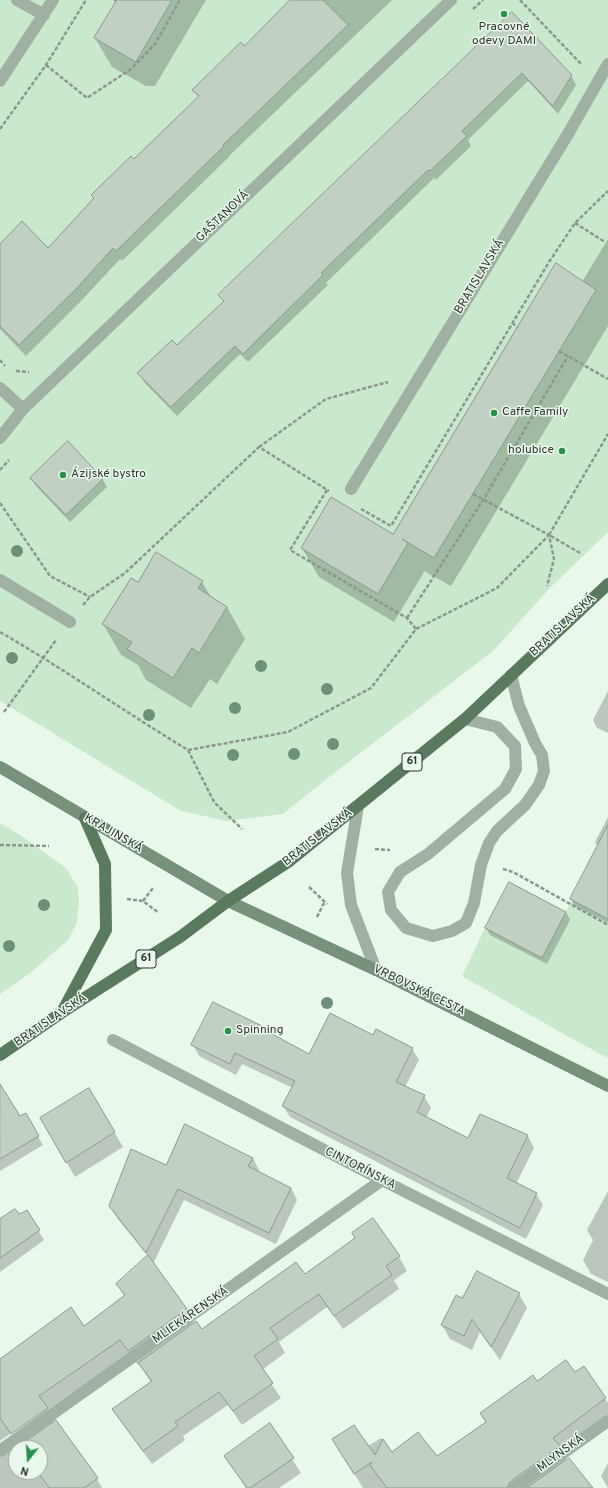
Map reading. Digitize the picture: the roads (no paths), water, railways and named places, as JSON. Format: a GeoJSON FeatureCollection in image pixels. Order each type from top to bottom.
{"type":"FeatureCollection","features":[{"type":"Feature","properties":{"kind":"main road","name":"BRATISLAVSKÁ"},"geometry":{"type":"LineString","coordinates":[[0,1055],[180,937],[228,901],[288,862],[466,718],[608,584]]}},
{"type":"Feature","properties":{"kind":"main road","name":"KRAJINSKÁ"},"geometry":{"type":"LineString","coordinates":[[0,767],[228,901]]}},
{"type":"Feature","properties":{"kind":"main road"},"geometry":{"type":"LineString","coordinates":[[62,1013],[106,930],[105,864],[85,818]]}},
{"type":"Feature","properties":{"kind":"main road","name":"VRBOVSKÁ CESTA"},"geometry":{"type":"LineString","coordinates":[[228,901],[376,970],[608,1086]]}},
{"type":"Feature","properties":{"kind":"street"},"geometry":{"type":"LineString","coordinates":[[17,0],[44,16]]}},
{"type":"Feature","properties":{"kind":"street"},"geometry":{"type":"LineString","coordinates":[[0,81],[44,16],[53,0]]}},
{"type":"Feature","properties":{"kind":"street","name":"GAŠTANOVÁ"},"geometry":{"type":"LineString","coordinates":[[0,438],[23,409],[451,0]]}},
{"type":"Feature","properties":{"kind":"street","name":"BRATISLAVSKÁ"},"geometry":{"type":"LineString","coordinates":[[350,489],[568,134],[608,64]]}},
{"type":"Feature","properties":{"kind":"street"},"geometry":{"type":"LineString","coordinates":[[0,388],[23,409]]}},
{"type":"Feature","properties":{"kind":"street"},"geometry":{"type":"LineString","coordinates":[[0,580],[70,622]]}},
{"type":"Feature","properties":{"kind":"street"},"geometry":{"type":"LineString","coordinates":[[466,718],[497,727],[515,746],[516,770],[505,789],[428,854],[400,872],[388,892],[392,910],[406,928],[433,936],[452,931],[466,923],[474,903],[481,865],[489,843],[498,831],[525,805],[540,785],[544,771],[542,755],[535,743],[519,706],[511,675]]}},
{"type":"Feature","properties":{"kind":"street"},"geometry":{"type":"LineString","coordinates":[[358,806],[347,873],[351,905],[376,970]]}},
{"type":"Feature","properties":{"kind":"street","name":"CINTORÍNSKA"},"geometry":{"type":"LineString","coordinates":[[113,1040],[382,1180],[608,1294]]}},
{"type":"Feature","properties":{"kind":"street","name":"MLIEKÁRENSKÁ"},"geometry":{"type":"LineString","coordinates":[[0,1451],[382,1180]]}},
{"type":"Feature","properties":{"kind":"street","name":"MLYNSKÁ"},"geometry":{"type":"LineString","coordinates":[[514,1488],[608,1421]]}},
{"type":"Feature","properties":{"kind":"place","name":"Pracovné odevy DAMI"},"geometry":{"type":"Point","coordinates":[504,14]}},
{"type":"Feature","properties":{"kind":"place","name":"Caffe Family"},"geometry":{"type":"Point","coordinates":[494,413]}},
{"type":"Feature","properties":{"kind":"place","name":"holubice"},"geometry":{"type":"Point","coordinates":[562,451]}},
{"type":"Feature","properties":{"kind":"place","name":"Ázijské bystro"},"geometry":{"type":"Point","coordinates":[63,475]}},
{"type":"Feature","properties":{"kind":"place","name":"Spinning"},"geometry":{"type":"Point","coordinates":[228,1031]}}]}
